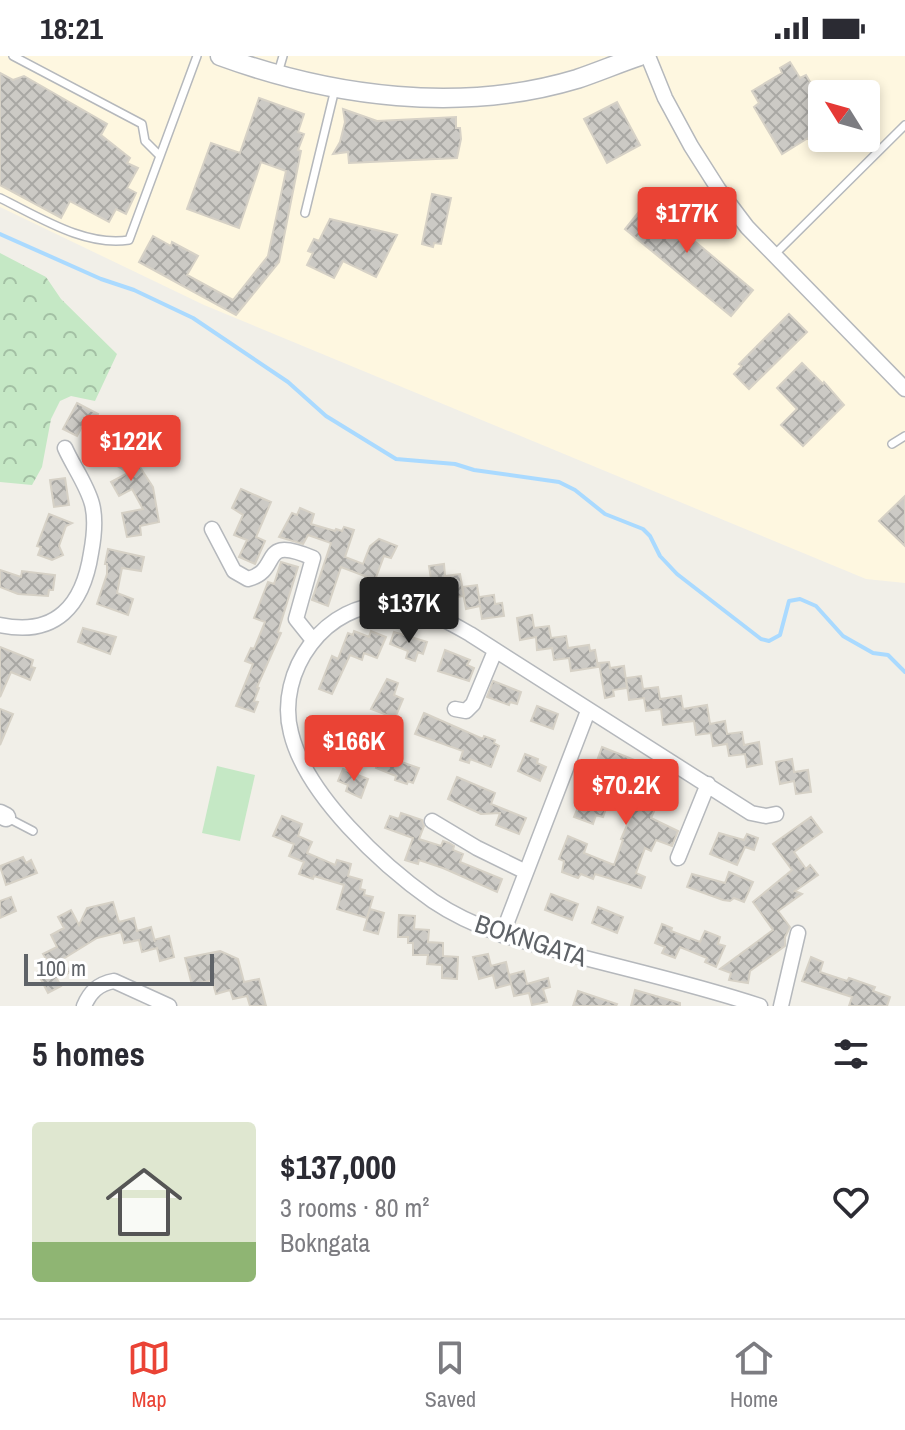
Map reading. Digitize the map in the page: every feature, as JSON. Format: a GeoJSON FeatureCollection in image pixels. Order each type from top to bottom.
{"type":"FeatureCollection","features":[{"type":"Feature","properties":{"kind":"street"},"geometry":{"type":"LineString","coordinates":[[220,56],[277,75],[335,89],[409,96],[496,94],[574,79],[640,56]]}},
{"type":"Feature","properties":{"kind":"street"},"geometry":{"type":"LineString","coordinates":[[648,56],[665,98],[691,146],[728,202],[773,256],[905,389]]}},
{"type":"Feature","properties":{"kind":"street"},"geometry":{"type":"LineString","coordinates":[[0,625],[37,627],[54,621],[68,610],[80,594],[94,540],[93,506],[65,448]]}},
{"type":"Feature","properties":{"kind":"street"},"geometry":{"type":"LineString","coordinates":[[212,529],[234,571],[248,579],[258,575],[280,550],[293,549],[313,558],[296,619],[312,639]]}},
{"type":"Feature","properties":{"kind":"street","name":"BOKNGATA"},"geometry":{"type":"LineString","coordinates":[[760,1006],[502,935],[477,926],[436,903],[393,871],[362,842],[302,763],[290,732],[288,698],[294,673],[312,639],[343,617],[361,609],[388,604],[419,608],[444,618],[751,813],[776,814]]}},
{"type":"Feature","properties":{"kind":"street"},"geometry":{"type":"LineString","coordinates":[[455,709],[466,711],[473,704],[495,651]]}},
{"type":"Feature","properties":{"kind":"street"},"geometry":{"type":"LineString","coordinates":[[502,935],[588,711]]}},
{"type":"Feature","properties":{"kind":"street"},"geometry":{"type":"LineString","coordinates":[[678,858],[708,784]]}},
{"type":"Feature","properties":{"kind":"street"},"geometry":{"type":"LineString","coordinates":[[432,821],[526,872]]}},
{"type":"Feature","properties":{"kind":"street"},"geometry":{"type":"LineString","coordinates":[[781,1006],[798,933]]}},
{"type":"Feature","properties":{"kind":"street"},"geometry":{"type":"LineString","coordinates":[[84,1006],[91,992],[114,981],[169,1006]]}},
{"type":"Feature","properties":{"kind":"lane"},"geometry":{"type":"LineString","coordinates":[[13,56],[142,124],[145,141],[160,156]]}},
{"type":"Feature","properties":{"kind":"lane"},"geometry":{"type":"LineString","coordinates":[[0,198],[79,234],[115,243],[129,240],[197,56]]}},
{"type":"Feature","properties":{"kind":"lane"},"geometry":{"type":"LineString","coordinates":[[277,75],[283,56]]}},
{"type":"Feature","properties":{"kind":"lane"},"geometry":{"type":"LineString","coordinates":[[305,213],[335,89]]}},
{"type":"Feature","properties":{"kind":"lane"},"geometry":{"type":"LineString","coordinates":[[773,256],[905,125]]}},
{"type":"Feature","properties":{"kind":"lane"},"geometry":{"type":"LineString","coordinates":[[892,444],[905,436]]}},
{"type":"Feature","properties":{"kind":"lane"},"geometry":{"type":"LineString","coordinates":[[6,822],[33,831]]}},
{"type":"Feature","properties":{"kind":"shaded area"},"geometry":{"type":"Polygon","coordinates":[[[0,56],[905,56],[905,583],[866,579],[204,305],[0,207],[0,56]]]}},
{"type":"Feature","properties":{"kind":"green space"},"geometry":{"type":"Polygon","coordinates":[[[0,253],[46,277],[61,299],[117,354],[95,401],[71,396],[60,401],[51,419],[42,467],[32,485],[0,482],[0,253]]]}},
{"type":"Feature","properties":{"kind":"green space"},"geometry":{"type":"Polygon","coordinates":[[[217,766],[255,775],[240,841],[202,833],[217,766]]]}},
{"type":"Feature","properties":{"kind":"building"},"geometry":{"type":"Polygon","coordinates":[[[790,62],[800,78],[806,75],[809,80],[808,138],[782,154],[754,107],[759,103],[752,91],[782,73],[780,68],[790,62]]]}},
{"type":"Feature","properties":{"kind":"building"},"geometry":{"type":"Polygon","coordinates":[[[0,73],[13,80],[24,76],[107,124],[101,135],[130,158],[127,163],[138,168],[127,188],[136,193],[126,214],[116,209],[109,222],[70,201],[61,218],[0,185],[0,73]]]}},
{"type":"Feature","properties":{"kind":"building"},"geometry":{"type":"Polygon","coordinates":[[[259,98],[304,114],[298,132],[304,134],[298,150],[301,151],[279,262],[236,315],[139,262],[153,236],[171,246],[172,242],[198,256],[187,275],[233,300],[268,256],[286,171],[261,162],[239,228],[187,209],[211,143],[240,153],[259,98]]]}},
{"type":"Feature","properties":{"kind":"building"},"geometry":{"type":"Polygon","coordinates":[[[617,102],[640,145],[607,163],[584,119],[617,102]]]}},
{"type":"Feature","properties":{"kind":"building"},"geometry":{"type":"Polygon","coordinates":[[[343,109],[377,121],[456,117],[456,128],[460,128],[461,139],[457,158],[349,163],[348,152],[333,154],[345,122],[343,109]]]}},
{"type":"Feature","properties":{"kind":"building"},"geometry":{"type":"Polygon","coordinates":[[[654,193],[681,215],[674,224],[753,290],[731,316],[625,229],[654,193]]]}},
{"type":"Feature","properties":{"kind":"building"},"geometry":{"type":"Polygon","coordinates":[[[432,194],[451,198],[441,244],[434,243],[433,247],[422,244],[432,194]]]}},
{"type":"Feature","properties":{"kind":"building"},"geometry":{"type":"Polygon","coordinates":[[[330,219],[397,235],[376,277],[343,261],[334,278],[307,265],[313,253],[308,251],[314,239],[319,241],[330,219]]]}},
{"type":"Feature","properties":{"kind":"building"},"geometry":{"type":"Polygon","coordinates":[[[789,314],[807,332],[749,389],[734,374],[742,366],[739,364],[789,314]]]}},
{"type":"Feature","properties":{"kind":"building"},"geometry":{"type":"Polygon","coordinates":[[[802,363],[844,405],[803,446],[781,425],[797,409],[777,388],[802,363]]]}},
{"type":"Feature","properties":{"kind":"building"},"geometry":{"type":"Polygon","coordinates":[[[77,403],[98,414],[92,427],[84,423],[77,436],[63,429],[77,403]]]}},
{"type":"Feature","properties":{"kind":"building"},"geometry":{"type":"Polygon","coordinates":[[[116,429],[136,442],[131,450],[136,453],[136,461],[153,487],[159,522],[140,526],[141,535],[127,537],[122,513],[143,509],[132,489],[119,496],[111,482],[128,473],[99,454],[116,429]]]}},
{"type":"Feature","properties":{"kind":"building"},"geometry":{"type":"Polygon","coordinates":[[[65,478],[69,505],[54,507],[50,480],[65,478]]]}},
{"type":"Feature","properties":{"kind":"building"},"geometry":{"type":"Polygon","coordinates":[[[241,489],[271,502],[256,537],[265,541],[255,564],[239,557],[247,540],[234,535],[243,515],[232,508],[241,489]]]}},
{"type":"Feature","properties":{"kind":"building"},"geometry":{"type":"Polygon","coordinates":[[[905,496],[905,546],[879,521],[905,496]]]}},
{"type":"Feature","properties":{"kind":"building"},"geometry":{"type":"Polygon","coordinates":[[[300,508],[314,514],[311,524],[335,531],[342,531],[344,527],[354,530],[345,557],[363,564],[370,546],[379,539],[397,546],[391,558],[384,556],[375,580],[341,567],[328,606],[312,600],[331,543],[308,535],[303,544],[279,537],[292,513],[297,515],[300,508]]]}},
{"type":"Feature","properties":{"kind":"building"},"geometry":{"type":"Polygon","coordinates":[[[49,514],[72,523],[66,526],[59,546],[63,555],[52,560],[38,555],[41,547],[37,546],[49,514]]]}},
{"type":"Feature","properties":{"kind":"building"},"geometry":{"type":"Polygon","coordinates":[[[108,549],[144,557],[141,571],[122,568],[117,593],[133,599],[128,615],[97,604],[107,574],[108,549]]]}},
{"type":"Feature","properties":{"kind":"building"},"geometry":{"type":"Polygon","coordinates":[[[281,562],[298,567],[278,632],[281,633],[257,687],[254,701],[258,702],[254,712],[236,706],[253,664],[245,661],[251,648],[254,649],[265,622],[254,618],[268,582],[274,584],[281,562]]]}},
{"type":"Feature","properties":{"kind":"building"},"geometry":{"type":"Polygon","coordinates":[[[444,564],[445,576],[460,574],[464,596],[449,598],[447,590],[433,592],[429,566],[444,564]]]}},
{"type":"Feature","properties":{"kind":"building"},"geometry":{"type":"Polygon","coordinates":[[[0,570],[21,577],[22,571],[55,575],[53,590],[49,590],[48,596],[18,594],[0,587],[0,570]]]}},
{"type":"Feature","properties":{"kind":"building"},"geometry":{"type":"Polygon","coordinates":[[[477,585],[480,604],[479,597],[494,595],[495,604],[502,603],[504,616],[482,619],[480,606],[466,609],[462,587],[477,585]]]}},
{"type":"Feature","properties":{"kind":"building"},"geometry":{"type":"Polygon","coordinates":[[[532,615],[534,628],[549,626],[551,638],[566,636],[568,648],[589,645],[590,651],[595,650],[598,667],[571,671],[569,658],[554,660],[552,648],[537,650],[536,637],[520,640],[517,618],[532,615]]]}},
{"type":"Feature","properties":{"kind":"building"},"geometry":{"type":"Polygon","coordinates":[[[83,628],[116,637],[110,654],[78,642],[83,628]]]}},
{"type":"Feature","properties":{"kind":"building"},"geometry":{"type":"Polygon","coordinates":[[[354,631],[369,637],[371,631],[386,637],[377,658],[364,653],[362,660],[350,655],[332,694],[319,689],[332,656],[338,659],[348,633],[353,635],[354,631]]]}},
{"type":"Feature","properties":{"kind":"building"},"geometry":{"type":"Polygon","coordinates":[[[394,632],[427,642],[423,654],[418,652],[415,661],[406,658],[408,651],[390,644],[394,632]]]}},
{"type":"Feature","properties":{"kind":"building"},"geometry":{"type":"Polygon","coordinates":[[[0,647],[33,660],[31,667],[35,668],[30,680],[11,672],[0,697],[0,647]]]}},
{"type":"Feature","properties":{"kind":"building"},"geometry":{"type":"Polygon","coordinates":[[[445,650],[470,660],[467,665],[474,668],[469,681],[438,671],[445,650]]]}},
{"type":"Feature","properties":{"kind":"building"},"geometry":{"type":"Polygon","coordinates":[[[609,662],[610,668],[624,666],[627,688],[613,690],[614,696],[605,698],[599,663],[609,662]]]}},
{"type":"Feature","properties":{"kind":"building"},"geometry":{"type":"Polygon","coordinates":[[[641,676],[643,689],[658,687],[660,699],[681,696],[683,709],[707,705],[710,724],[725,721],[727,734],[742,732],[744,745],[759,742],[762,764],[747,767],[745,754],[729,756],[727,744],[713,746],[711,733],[696,735],[694,721],[663,725],[661,709],[646,711],[644,698],[629,700],[626,678],[641,676]]]}},
{"type":"Feature","properties":{"kind":"building"},"geometry":{"type":"Polygon","coordinates":[[[387,679],[398,683],[394,695],[403,699],[395,718],[371,709],[387,679]]]}},
{"type":"Feature","properties":{"kind":"building"},"geometry":{"type":"Polygon","coordinates":[[[493,681],[521,692],[517,704],[510,702],[509,705],[487,697],[493,681]]]}},
{"type":"Feature","properties":{"kind":"building"},"geometry":{"type":"Polygon","coordinates":[[[537,706],[558,714],[553,729],[531,721],[537,706]]]}},
{"type":"Feature","properties":{"kind":"building"},"geometry":{"type":"Polygon","coordinates":[[[0,709],[13,714],[0,745],[0,709]]]}},
{"type":"Feature","properties":{"kind":"building"},"geometry":{"type":"Polygon","coordinates":[[[424,713],[483,739],[484,736],[495,740],[494,743],[499,746],[491,767],[470,759],[469,763],[460,760],[463,751],[415,734],[424,713]]]}},
{"type":"Feature","properties":{"kind":"building"},"geometry":{"type":"Polygon","coordinates":[[[326,717],[352,728],[344,747],[332,743],[335,735],[321,730],[326,717]]]}},
{"type":"Feature","properties":{"kind":"building"},"geometry":{"type":"Polygon","coordinates":[[[602,747],[657,769],[654,776],[667,781],[665,784],[672,787],[665,803],[659,800],[651,818],[678,831],[672,846],[656,840],[651,851],[645,848],[636,873],[645,877],[641,888],[595,874],[593,879],[562,872],[564,861],[559,859],[568,836],[587,844],[584,853],[614,865],[621,839],[641,793],[632,790],[634,785],[619,779],[623,770],[597,761],[602,747]]]}},
{"type":"Feature","properties":{"kind":"building"},"geometry":{"type":"Polygon","coordinates":[[[525,754],[538,759],[537,763],[546,767],[540,781],[518,771],[525,754]]]}},
{"type":"Feature","properties":{"kind":"building"},"geometry":{"type":"Polygon","coordinates":[[[380,757],[419,768],[413,783],[395,780],[396,776],[376,768],[380,757]]]}},
{"type":"Feature","properties":{"kind":"building"},"geometry":{"type":"Polygon","coordinates":[[[792,759],[794,772],[808,770],[811,792],[796,794],[794,781],[780,784],[776,762],[792,759]]]}},
{"type":"Feature","properties":{"kind":"building"},"geometry":{"type":"Polygon","coordinates":[[[343,769],[368,779],[361,798],[346,791],[348,785],[338,781],[343,769]]]}},
{"type":"Feature","properties":{"kind":"building"},"geometry":{"type":"Polygon","coordinates":[[[457,777],[495,793],[491,804],[526,818],[519,834],[496,825],[500,813],[481,814],[448,799],[457,777]]]}},
{"type":"Feature","properties":{"kind":"building"},"geometry":{"type":"Polygon","coordinates":[[[587,786],[598,790],[595,798],[608,803],[603,817],[596,815],[593,824],[574,817],[587,786]]]}},
{"type":"Feature","properties":{"kind":"building"},"geometry":{"type":"Polygon","coordinates":[[[401,813],[422,820],[424,826],[419,839],[441,846],[443,841],[449,843],[454,846],[453,850],[463,854],[460,862],[502,879],[497,892],[443,868],[419,860],[418,864],[405,860],[413,838],[385,828],[390,816],[399,819],[401,813]]]}},
{"type":"Feature","properties":{"kind":"building"},"geometry":{"type":"Polygon","coordinates":[[[282,816],[302,824],[298,836],[312,842],[307,853],[335,865],[337,860],[351,864],[348,876],[362,880],[360,889],[365,890],[364,895],[373,897],[367,918],[337,909],[344,885],[299,874],[304,862],[289,856],[294,844],[273,836],[282,816]]]}},
{"type":"Feature","properties":{"kind":"building"},"geometry":{"type":"Polygon","coordinates":[[[811,817],[822,832],[794,852],[806,869],[810,865],[818,875],[795,891],[802,894],[778,911],[790,927],[785,946],[750,971],[748,983],[729,980],[731,973],[720,969],[773,930],[753,902],[792,870],[773,844],[811,817]]]}},
{"type":"Feature","properties":{"kind":"building"},"geometry":{"type":"Polygon","coordinates":[[[719,833],[744,840],[747,834],[758,838],[754,850],[745,847],[737,865],[710,854],[719,833]]]}},
{"type":"Feature","properties":{"kind":"building"},"geometry":{"type":"Polygon","coordinates":[[[23,857],[26,863],[31,860],[37,873],[6,885],[0,866],[23,857]]]}},
{"type":"Feature","properties":{"kind":"building"},"geometry":{"type":"Polygon","coordinates":[[[729,872],[753,882],[744,902],[734,898],[723,900],[687,887],[692,874],[725,883],[729,872]]]}},
{"type":"Feature","properties":{"kind":"building"},"geometry":{"type":"Polygon","coordinates":[[[551,894],[578,904],[572,920],[545,910],[551,894]]]}},
{"type":"Feature","properties":{"kind":"building"},"geometry":{"type":"Polygon","coordinates":[[[11,897],[16,911],[0,918],[0,901],[11,897]]]}},
{"type":"Feature","properties":{"kind":"building"},"geometry":{"type":"Polygon","coordinates":[[[113,902],[119,922],[134,918],[137,931],[151,927],[154,940],[169,936],[174,957],[160,961],[157,948],[142,952],[139,940],[124,943],[121,932],[97,938],[63,959],[70,972],[57,979],[61,986],[48,993],[37,972],[50,965],[43,954],[57,947],[51,935],[64,928],[58,917],[71,910],[79,925],[87,908],[113,902]]]}},
{"type":"Feature","properties":{"kind":"building"},"geometry":{"type":"Polygon","coordinates":[[[598,907],[623,917],[617,933],[592,923],[598,907]]]}},
{"type":"Feature","properties":{"kind":"building"},"geometry":{"type":"Polygon","coordinates":[[[370,909],[384,913],[378,934],[364,930],[370,909]]]}},
{"type":"Feature","properties":{"kind":"building"},"geometry":{"type":"Polygon","coordinates":[[[399,915],[415,916],[414,929],[429,930],[428,942],[443,943],[443,956],[458,957],[457,979],[442,978],[442,965],[427,964],[428,955],[413,955],[413,943],[408,943],[408,937],[398,937],[399,915]]]}},
{"type":"Feature","properties":{"kind":"building"},"geometry":{"type":"Polygon","coordinates":[[[662,924],[672,928],[671,931],[700,942],[705,931],[720,937],[718,944],[725,946],[716,967],[705,962],[707,958],[680,947],[675,958],[662,953],[665,947],[655,943],[662,924]]]}},
{"type":"Feature","properties":{"kind":"building"},"geometry":{"type":"Polygon","coordinates":[[[220,951],[238,959],[244,982],[259,979],[266,1006],[250,1006],[247,996],[233,999],[230,990],[216,994],[212,980],[192,985],[185,958],[220,951]]]}},
{"type":"Feature","properties":{"kind":"building"},"geometry":{"type":"Polygon","coordinates":[[[488,954],[491,966],[506,962],[511,984],[496,988],[493,975],[479,979],[473,957],[488,954]]]}},
{"type":"Feature","properties":{"kind":"building"},"geometry":{"type":"Polygon","coordinates":[[[811,957],[823,962],[820,972],[875,987],[873,991],[890,997],[887,1006],[849,1006],[852,997],[802,981],[811,957]]]}},
{"type":"Feature","properties":{"kind":"building"},"geometry":{"type":"Polygon","coordinates":[[[524,971],[527,984],[548,978],[550,987],[543,989],[547,1002],[532,1005],[529,993],[514,996],[509,975],[524,971]]]}},
{"type":"Feature","properties":{"kind":"building"},"geometry":{"type":"Polygon","coordinates":[[[635,990],[680,1003],[680,1006],[631,1006],[635,990]]]}},
{"type":"Feature","properties":{"kind":"building"},"geometry":{"type":"Polygon","coordinates":[[[578,991],[617,1004],[573,1006],[578,991]]]}},
{"type":"Feature","properties":{"kind":"waterway"},"geometry":{"type":"LineString","coordinates":[[0,234],[193,318],[288,382],[326,416],[396,459],[455,464],[474,470],[559,482],[575,490],[605,514],[643,529],[660,556],[677,574],[761,639],[769,641],[780,635],[789,601],[800,599],[816,606],[843,636],[873,653],[888,655],[905,672]]}}]}
